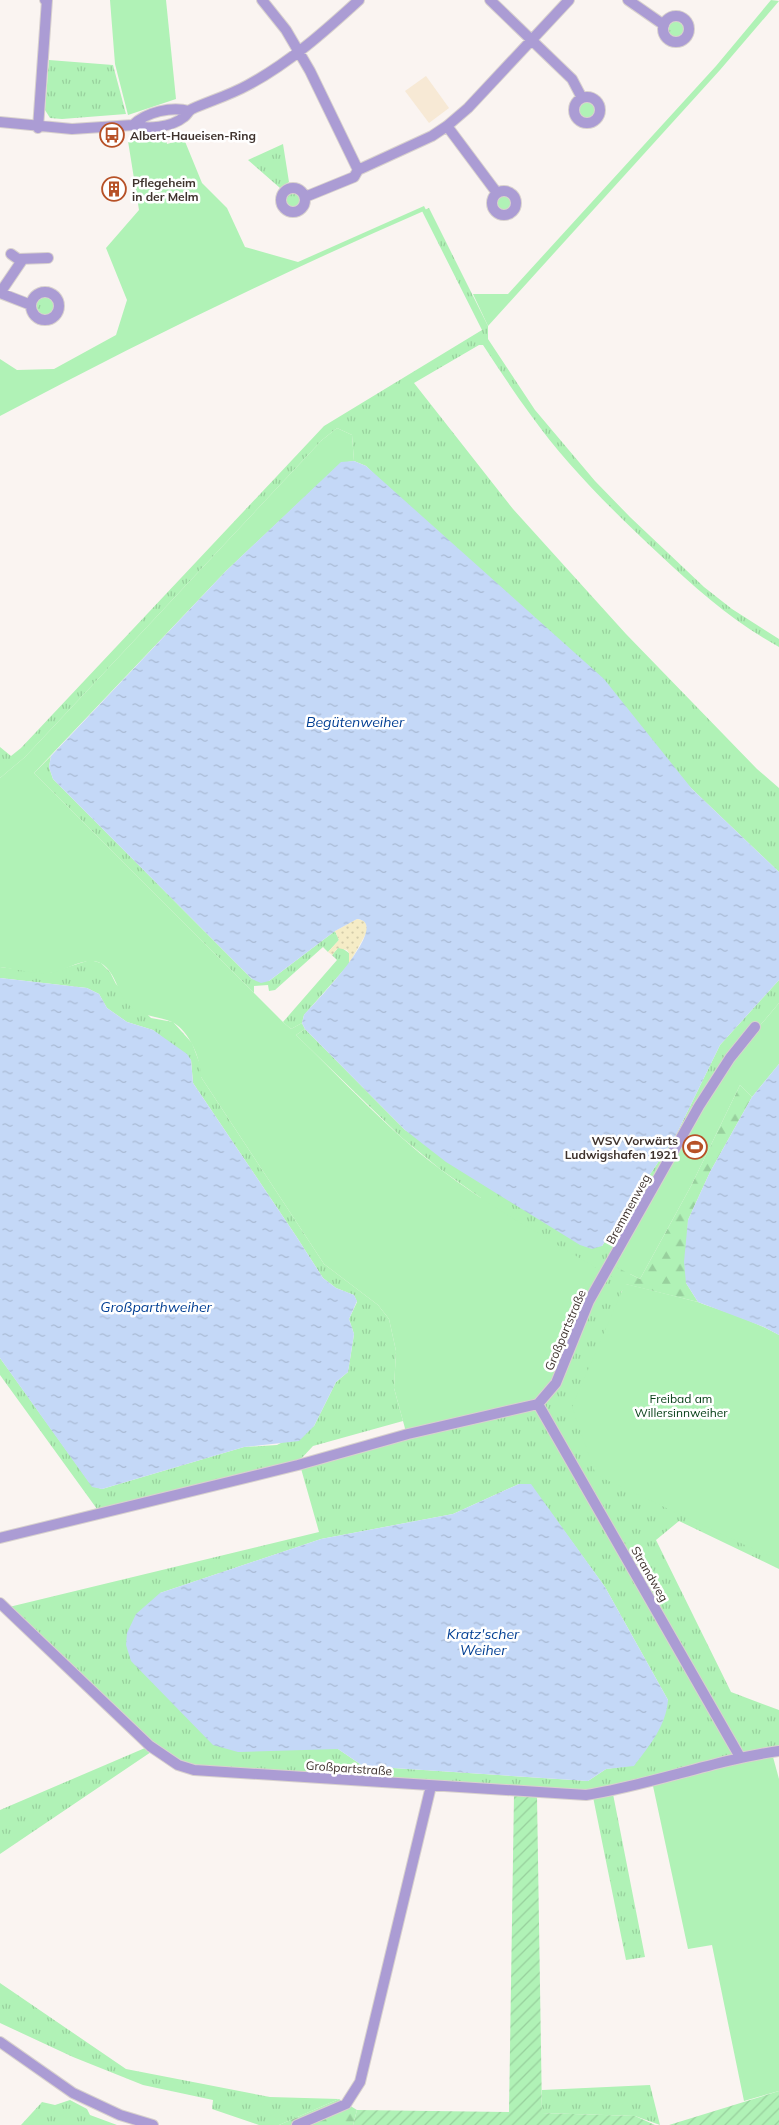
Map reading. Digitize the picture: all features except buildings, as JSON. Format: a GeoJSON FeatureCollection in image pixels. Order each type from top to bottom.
{"type":"FeatureCollection","features":[{"type":"Feature","properties":{"kind":"street"},"geometry":{"type":"LineString","coordinates":[[38,128],[47,0]]}},
{"type":"Feature","properties":{"kind":"street"},"geometry":{"type":"LineString","coordinates":[[262,0],[286,30],[299,53],[358,170]]}},
{"type":"Feature","properties":{"kind":"street"},"geometry":{"type":"LineString","coordinates":[[0,122],[38,128],[72,130],[133,125],[142,128],[163,126],[184,118],[189,111],[246,86],[299,53],[359,0]]}},
{"type":"Feature","properties":{"kind":"street"},"geometry":{"type":"LineString","coordinates":[[490,0],[572,79],[582,98]]}},
{"type":"Feature","properties":{"kind":"street"},"geometry":{"type":"LineString","coordinates":[[628,0],[664,25]]}},
{"type":"Feature","properties":{"kind":"street"},"geometry":{"type":"LineString","coordinates":[[305,197],[354,177],[358,170],[432,136],[447,126],[468,108],[532,40],[563,2]]}},
{"type":"Feature","properties":{"kind":"street"},"geometry":{"type":"LineString","coordinates":[[447,126],[497,193]]}},
{"type":"Feature","properties":{"kind":"street"},"geometry":{"type":"LineString","coordinates":[[11,254],[23,258],[48,258]]}},
{"type":"Feature","properties":{"kind":"street"},"geometry":{"type":"LineString","coordinates":[[23,258],[0,293],[31,305]]}},
{"type":"Feature","properties":{"kind":"street","name":"Bremmenweg"},"geometry":{"type":"LineString","coordinates":[[603,1278],[699,1106],[730,1058],[756,1027]]}},
{"type":"Feature","properties":{"kind":"street","name":"Großpartstraße"},"geometry":{"type":"LineString","coordinates":[[538,1404],[556,1383],[590,1301],[603,1278]]}},
{"type":"Feature","properties":{"kind":"street"},"geometry":{"type":"LineString","coordinates":[[0,1538],[298,1465],[408,1434],[538,1404]]}},
{"type":"Feature","properties":{"kind":"street","name":"Strandweg"},"geometry":{"type":"LineString","coordinates":[[538,1404],[740,1757]]}},
{"type":"Feature","properties":{"kind":"street","name":"Großpartstraße"},"geometry":{"type":"LineString","coordinates":[[0,1603],[150,1746],[178,1765],[194,1770],[431,1786]]}},
{"type":"Feature","properties":{"kind":"street"},"geometry":{"type":"LineString","coordinates":[[297,2125],[346,2104],[360,2082],[431,1786],[586,1795],[611,1791],[740,1757],[779,1751]]}},
{"type":"Feature","properties":{"kind":"street"},"geometry":{"type":"LineString","coordinates":[[0,2042],[73,2093],[120,2116],[153,2125]]}},
{"type":"Feature","properties":{"kind":"shaded area"},"geometry":{"type":"Polygon","coordinates":[[[426,76],[449,108],[429,123],[405,91],[426,76]]]}},
{"type":"Feature","properties":{"kind":"green space"},"geometry":{"type":"Polygon","coordinates":[[[110,0],[166,0],[176,99],[128,115],[115,64],[110,0]]]}},
{"type":"Feature","properties":{"kind":"green space"},"geometry":{"type":"Polygon","coordinates":[[[771,0],[779,1],[720,70],[488,326],[473,294],[508,294],[716,66],[771,0]]]}},
{"type":"Feature","properties":{"kind":"green space"},"geometry":{"type":"Polygon","coordinates":[[[676,16],[685,20],[689,29],[685,38],[676,42],[667,38],[663,29],[667,20],[676,16]]]}},
{"type":"Feature","properties":{"kind":"green space"},"geometry":{"type":"Polygon","coordinates":[[[49,60],[113,65],[126,114],[62,119],[50,118],[45,110],[49,60]]]}},
{"type":"Feature","properties":{"kind":"green space"},"geometry":{"type":"Polygon","coordinates":[[[587,97],[596,101],[600,110],[596,119],[587,123],[578,119],[574,110],[578,101],[587,97]]]}},
{"type":"Feature","properties":{"kind":"green space"},"geometry":{"type":"Polygon","coordinates":[[[165,134],[167,144],[184,139],[202,183],[227,208],[245,247],[298,262],[424,206],[426,210],[318,258],[211,309],[105,361],[0,416],[0,359],[17,370],[54,369],[116,335],[127,300],[106,248],[139,210],[128,141],[165,134]]]}},
{"type":"Feature","properties":{"kind":"green space"},"geometry":{"type":"Polygon","coordinates":[[[283,144],[289,182],[280,188],[248,160],[283,144]]]}},
{"type":"Feature","properties":{"kind":"green space"},"geometry":{"type":"Polygon","coordinates":[[[293,188],[302,191],[305,200],[302,209],[293,212],[284,209],[281,200],[284,191],[293,188]]]}},
{"type":"Feature","properties":{"kind":"green space"},"geometry":{"type":"Polygon","coordinates":[[[504,191],[513,194],[516,203],[513,212],[504,215],[495,212],[492,203],[495,194],[504,191]]]}},
{"type":"Feature","properties":{"kind":"green space"},"geometry":{"type":"Polygon","coordinates":[[[429,208],[488,326],[488,339],[535,410],[595,481],[704,587],[732,609],[779,639],[779,647],[716,605],[608,505],[544,433],[483,345],[479,345],[414,383],[513,509],[626,634],[757,769],[779,788],[779,872],[692,789],[366,466],[354,461],[352,435],[337,428],[322,440],[25,757],[0,778],[0,747],[11,756],[21,748],[324,426],[482,330],[422,211],[429,208]]]}},
{"type":"Feature","properties":{"kind":"green space"},"geometry":{"type":"Polygon","coordinates":[[[45,292],[55,296],[59,306],[55,316],[45,320],[35,316],[31,306],[35,296],[45,292]]]}},
{"type":"Feature","properties":{"kind":"green space"},"geometry":{"type":"Polygon","coordinates":[[[337,428],[352,435],[354,461],[341,463],[226,571],[34,773],[283,1022],[291,1029],[302,1023],[305,1029],[296,1035],[402,1138],[479,1197],[603,1272],[553,1382],[535,1402],[406,1432],[394,1388],[396,1351],[389,1319],[378,1305],[324,1264],[201,1077],[199,1062],[193,1046],[184,1031],[172,1022],[144,1014],[129,1005],[112,975],[104,965],[98,962],[86,961],[50,973],[0,967],[0,778],[25,757],[322,440],[337,428]]]}},
{"type":"Feature","properties":{"kind":"green space"},"geometry":{"type":"Polygon","coordinates":[[[51,756],[49,767],[53,779],[252,979],[269,981],[335,931],[339,940],[328,952],[323,947],[275,990],[269,991],[268,985],[254,986],[254,993],[34,773],[51,756]]]}},
{"type":"Feature","properties":{"kind":"green space"},"geometry":{"type":"Polygon","coordinates":[[[338,948],[342,948],[349,953],[349,964],[304,1015],[302,1023],[291,1029],[283,1022],[337,960],[332,955],[338,948]]]}},
{"type":"Feature","properties":{"kind":"green space"},"geometry":{"type":"Polygon","coordinates":[[[90,960],[101,963],[110,972],[116,984],[151,1018],[173,1022],[192,1043],[201,1067],[201,1077],[324,1264],[378,1305],[389,1319],[396,1351],[394,1388],[403,1421],[313,1446],[299,1461],[97,1509],[0,1375],[0,1358],[92,1486],[102,1489],[244,1447],[277,1445],[314,1426],[336,1382],[348,1372],[354,1334],[349,1319],[357,1302],[354,1295],[336,1288],[323,1278],[193,1083],[191,1060],[153,1030],[127,1022],[107,1008],[99,994],[87,988],[0,978],[0,967],[49,973],[90,960]]]}},
{"type":"Feature","properties":{"kind":"green space"},"geometry":{"type":"Polygon","coordinates":[[[779,980],[779,1003],[732,1059],[625,1284],[698,1302],[779,1335],[623,1290],[621,1292],[779,1550],[779,1569],[679,1521],[656,1540],[731,1692],[779,1710],[779,1748],[771,1749],[773,1757],[752,1760],[653,1786],[651,1777],[591,1791],[195,1767],[167,1755],[9,1607],[319,1532],[300,1465],[406,1435],[481,1198],[440,1169],[401,1137],[296,1035],[305,1029],[405,1130],[602,1246],[675,1137],[720,1045],[779,980]],[[519,1484],[453,1514],[321,1539],[160,1593],[338,1749],[363,1766],[588,1781],[606,1769],[634,1765],[668,1700],[605,1587],[530,1484],[519,1484]]]}},
{"type":"Feature","properties":{"kind":"green space","name":"WSV Vorwärts Ludwigshafen 1921"},"geometry":{"type":"Polygon","coordinates":[[[779,1003],[779,1064],[752,1097],[740,1085],[691,1186],[640,1279],[614,1266],[701,1108],[732,1059],[779,1003]]]}},
{"type":"Feature","properties":{"kind":"green space"},"geometry":{"type":"Polygon","coordinates":[[[740,1085],[752,1097],[710,1172],[688,1220],[686,1283],[698,1302],[625,1284],[608,1275],[614,1266],[640,1279],[691,1186],[740,1085]]]}},
{"type":"Feature","properties":{"kind":"green space","name":"Freibad am Willersinnweiher"},"geometry":{"type":"Polygon","coordinates":[[[625,1284],[723,1311],[779,1335],[779,1561],[596,1475],[572,1407],[625,1284]]]}},
{"type":"Feature","properties":{"kind":"green space"},"geometry":{"type":"Polygon","coordinates":[[[145,1748],[151,1752],[0,1854],[0,1810],[145,1748]]]}},
{"type":"Feature","properties":{"kind":"green space"},"geometry":{"type":"Polygon","coordinates":[[[773,1757],[779,1779],[779,2091],[744,2101],[712,1945],[688,1949],[653,1786],[752,1760],[773,1757]]]}},
{"type":"Feature","properties":{"kind":"green space"},"geometry":{"type":"Polygon","coordinates":[[[514,1794],[537,1796],[542,2113],[635,2116],[655,2125],[353,2125],[357,2110],[509,2112],[514,1794]]]}},
{"type":"Feature","properties":{"kind":"green space"},"geometry":{"type":"Polygon","coordinates":[[[613,1794],[645,1957],[626,1960],[593,1797],[613,1794]]]}},
{"type":"Feature","properties":{"kind":"green space"},"geometry":{"type":"Polygon","coordinates":[[[0,1983],[126,2069],[270,2097],[339,2099],[279,2125],[259,2125],[212,2109],[213,2100],[143,2085],[73,2057],[0,2023],[0,1983]]]}},
{"type":"Feature","properties":{"kind":"green space"},"geometry":{"type":"Polygon","coordinates":[[[650,2085],[660,2125],[635,2116],[542,2113],[542,2090],[650,2085]]]}},
{"type":"Feature","properties":{"kind":"green space"},"geometry":{"type":"Polygon","coordinates":[[[779,2091],[779,2125],[669,2125],[779,2091]]]}},
{"type":"Feature","properties":{"kind":"green space"},"geometry":{"type":"Polygon","coordinates":[[[339,2099],[357,2110],[353,2125],[279,2125],[339,2099]]]}},
{"type":"Feature","properties":{"kind":"green space"},"geometry":{"type":"Polygon","coordinates":[[[70,2100],[87,2109],[90,2115],[117,2125],[21,2125],[42,2102],[55,2105],[70,2100]]]}},
{"type":"Feature","properties":{"kind":"sand"},"geometry":{"type":"Polygon","coordinates":[[[357,919],[365,921],[368,930],[349,964],[349,953],[347,950],[338,948],[332,955],[328,952],[339,940],[335,931],[357,919]]]}},
{"type":"Feature","properties":{"kind":"water","name":"Begütenweiher"},"geometry":{"type":"Polygon","coordinates":[[[354,461],[366,466],[604,679],[692,789],[779,872],[779,980],[720,1045],[675,1137],[602,1246],[592,1249],[580,1245],[446,1162],[405,1130],[305,1029],[302,1023],[304,1015],[348,964],[359,948],[366,934],[366,924],[357,919],[335,931],[269,981],[261,983],[252,979],[53,779],[49,767],[51,756],[226,571],[341,462],[354,461]]]}},
{"type":"Feature","properties":{"kind":"water","name":"Großparthweiher"},"geometry":{"type":"Polygon","coordinates":[[[0,978],[87,988],[99,994],[107,1008],[127,1022],[153,1030],[187,1054],[191,1060],[193,1083],[323,1278],[336,1288],[354,1295],[357,1301],[349,1319],[354,1334],[348,1372],[336,1382],[314,1426],[299,1441],[244,1447],[102,1489],[92,1487],[0,1358],[0,978]]]}},
{"type":"Feature","properties":{"kind":"water"},"geometry":{"type":"Polygon","coordinates":[[[779,1064],[779,1335],[764,1327],[698,1302],[686,1283],[684,1262],[688,1220],[710,1172],[752,1097],[779,1064]]]}},
{"type":"Feature","properties":{"kind":"water","name":"Kratz'scher Weiher"},"geometry":{"type":"Polygon","coordinates":[[[519,1484],[531,1484],[605,1587],[668,1700],[661,1727],[634,1766],[606,1769],[588,1781],[363,1766],[338,1749],[238,1752],[213,1745],[131,1661],[126,1645],[127,1633],[136,1614],[160,1593],[321,1539],[453,1514],[519,1484]]]}},
{"type":"Feature","properties":{"kind":"place","name":"Albert-Haueisen-Ring"},"geometry":{"type":"Point","coordinates":[112,135]}},
{"type":"Feature","properties":{"kind":"place","name":"Pflegeheim in der Melm"},"geometry":{"type":"Point","coordinates":[114,189]}},
{"type":"Feature","properties":{"kind":"place","name":"WSV Vorwärts Ludwigshafen 1921"},"geometry":{"type":"Point","coordinates":[695,1147]}}]}
